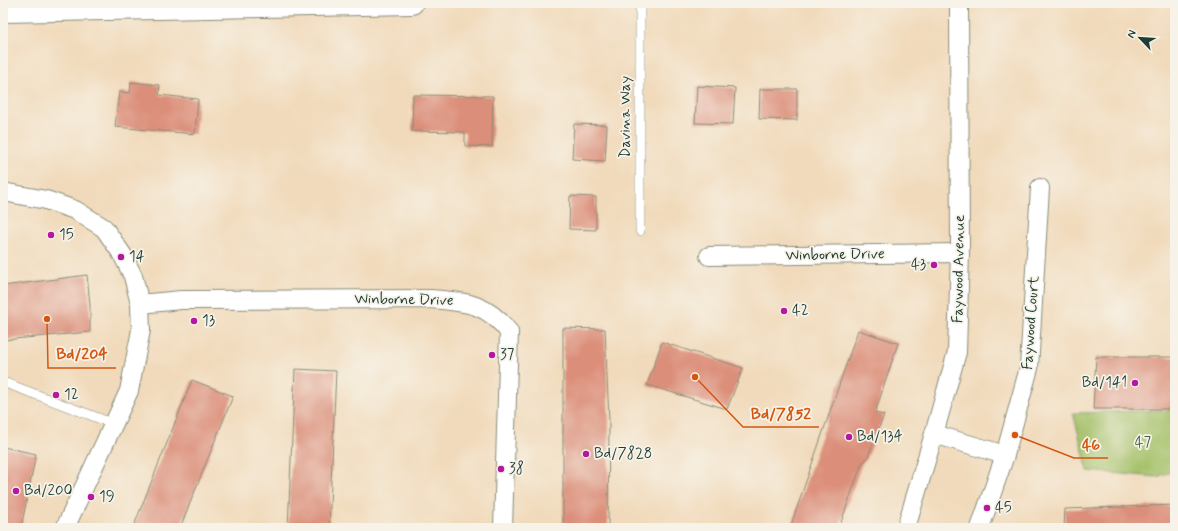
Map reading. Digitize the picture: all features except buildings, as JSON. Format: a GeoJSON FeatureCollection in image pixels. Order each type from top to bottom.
{"type":"FeatureCollection","features":[{"type":"Feature","properties":{"kind":"main road"},"geometry":{"type":"LineString","coordinates":[[3,11],[412,3]]}},
{"type":"Feature","properties":{"kind":"street","name":"Faywood Avenue"},"geometry":{"type":"LineString","coordinates":[[906,528],[957,352],[960,253],[959,3]]}},
{"type":"Feature","properties":{"kind":"street","name":"Faywood Court"},"geometry":{"type":"LineString","coordinates":[[980,528],[1005,455],[1029,368],[1040,188]]}},
{"type":"Feature","properties":{"kind":"street"},"geometry":{"type":"LineString","coordinates":[[3,192],[46,200],[75,210],[104,228],[122,254],[133,276],[140,304],[141,330],[129,391],[65,528]]}},
{"type":"Feature","properties":{"kind":"street","name":"Winborne Drive"},"geometry":{"type":"LineString","coordinates":[[709,256],[960,253]]}},
{"type":"Feature","properties":{"kind":"street","name":"Winborne Drive"},"geometry":{"type":"LineString","coordinates":[[140,304],[181,300],[430,299],[465,302],[486,310],[500,320],[509,332],[503,528]]}},
{"type":"Feature","properties":{"kind":"street"},"geometry":{"type":"LineString","coordinates":[[934,434],[1005,455]]}},
{"type":"Feature","properties":{"kind":"lane","name":"Davina Way"},"geometry":{"type":"LineString","coordinates":[[640,3],[640,231]]}},
{"type":"Feature","properties":{"kind":"lane"},"geometry":{"type":"LineString","coordinates":[[3,382],[114,424]]}},
{"type":"Feature","properties":{"kind":"green space","name":"47"},"geometry":{"type":"Polygon","coordinates":[[[1175,410],[1175,470],[1157,477],[1088,471],[1073,413],[1175,410]]]}},
{"type":"Feature","properties":{"kind":"place","name":"15"},"geometry":{"type":"Point","coordinates":[51,235]}},
{"type":"Feature","properties":{"kind":"place","name":"14"},"geometry":{"type":"Point","coordinates":[121,257]}},
{"type":"Feature","properties":{"kind":"place","name":"43"},"geometry":{"type":"Point","coordinates":[934,265]}},
{"type":"Feature","properties":{"kind":"place","name":"42"},"geometry":{"type":"Point","coordinates":[784,311]}},
{"type":"Feature","properties":{"kind":"place","name":"Bd/204"},"geometry":{"type":"Point","coordinates":[47,319]}},
{"type":"Feature","properties":{"kind":"place","name":"13"},"geometry":{"type":"Point","coordinates":[194,321]}},
{"type":"Feature","properties":{"kind":"place","name":"37"},"geometry":{"type":"Point","coordinates":[492,355]}},
{"type":"Feature","properties":{"kind":"place","name":"Bd/7852"},"geometry":{"type":"Point","coordinates":[695,377]}},
{"type":"Feature","properties":{"kind":"place","name":"Bd/141"},"geometry":{"type":"Point","coordinates":[1135,383]}},
{"type":"Feature","properties":{"kind":"place","name":"12"},"geometry":{"type":"Point","coordinates":[56,395]}},
{"type":"Feature","properties":{"kind":"place","name":"46"},"geometry":{"type":"Point","coordinates":[1015,435]}},
{"type":"Feature","properties":{"kind":"place","name":"Bd/134"},"geometry":{"type":"Point","coordinates":[849,437]}},
{"type":"Feature","properties":{"kind":"place","name":"Bd/7828"},"geometry":{"type":"Point","coordinates":[586,454]}},
{"type":"Feature","properties":{"kind":"place","name":"38"},"geometry":{"type":"Point","coordinates":[501,469]}},
{"type":"Feature","properties":{"kind":"place","name":"Bd/200"},"geometry":{"type":"Point","coordinates":[16,491]}},
{"type":"Feature","properties":{"kind":"place","name":"19"},"geometry":{"type":"Point","coordinates":[91,497]}},
{"type":"Feature","properties":{"kind":"place","name":"45"},"geometry":{"type":"Point","coordinates":[987,508]}}]}
